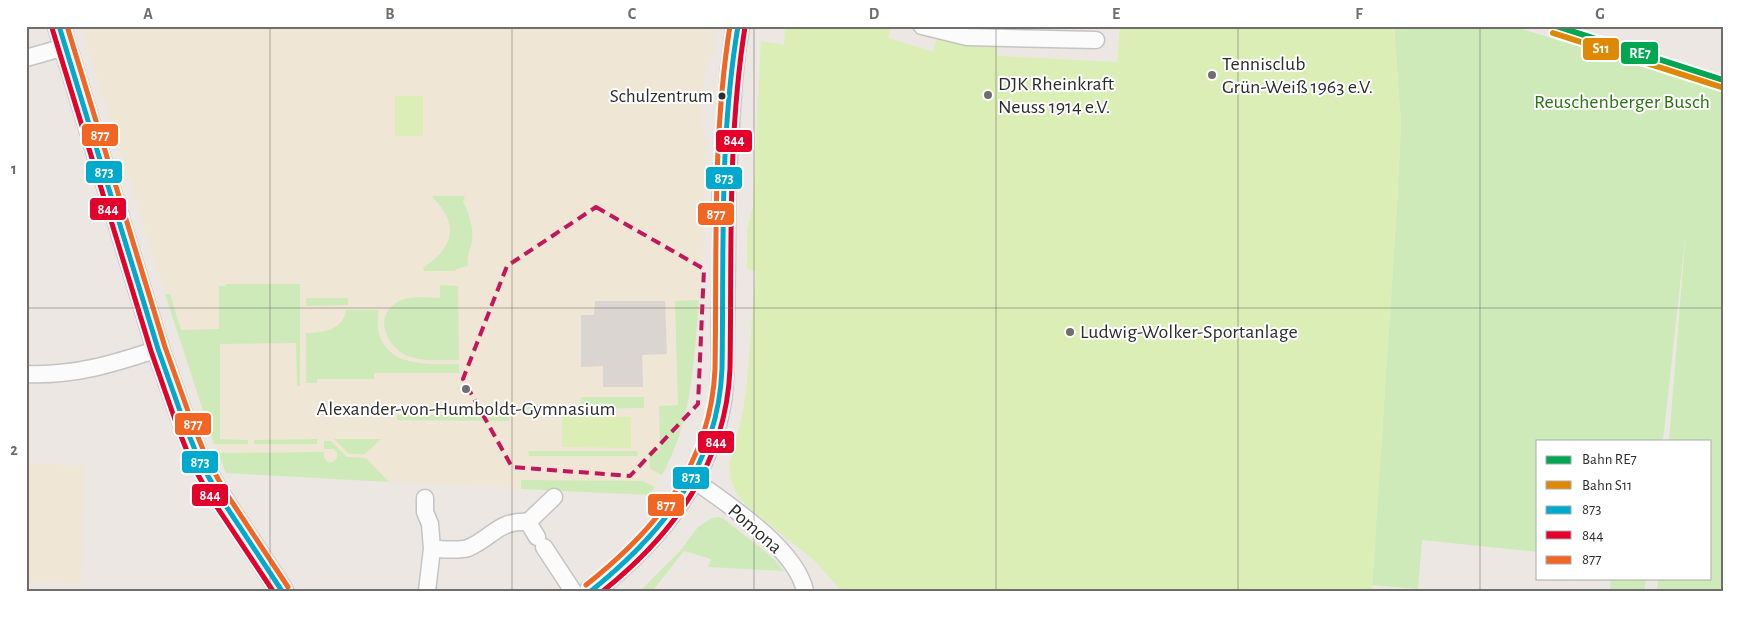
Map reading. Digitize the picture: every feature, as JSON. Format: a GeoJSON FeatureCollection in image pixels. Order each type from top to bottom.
{"type":"FeatureCollection","features":[{"type":"Feature","properties":{"kind":"main road"},"geometry":{"type":"LineString","coordinates":[[591,591],[646,544],[671,512],[691,478],[710,439],[716,418],[720,391],[724,290],[724,197],[732,66],[738,26]]}},
{"type":"Feature","properties":{"kind":"main road"},"geometry":{"type":"LineString","coordinates":[[62,36],[158,350],[184,422],[206,473],[238,527],[282,591]]}},
{"type":"Feature","properties":{"kind":"street"},"geometry":{"type":"LineString","coordinates":[[922,26],[967,37],[1096,40]]}},
{"type":"Feature","properties":{"kind":"street"},"geometry":{"type":"LineString","coordinates":[[26,58],[62,36]]}},
{"type":"Feature","properties":{"kind":"street"},"geometry":{"type":"LineString","coordinates":[[26,374],[84,371],[158,350]]}},
{"type":"Feature","properties":{"kind":"street","name":"Pomona"},"geometry":{"type":"LineString","coordinates":[[691,478],[743,517],[784,553],[795,566],[804,591]]}},
{"type":"Feature","properties":{"kind":"street"},"geometry":{"type":"LineString","coordinates":[[432,549],[467,548],[507,523],[516,521],[528,522],[554,497]]}},
{"type":"Feature","properties":{"kind":"street"},"geometry":{"type":"LineString","coordinates":[[425,498],[425,512],[430,524],[432,549],[427,591]]}},
{"type":"Feature","properties":{"kind":"street"},"geometry":{"type":"LineString","coordinates":[[528,522],[573,591]]}},
{"type":"Feature","properties":{"kind":"highlighted area"},"geometry":{"type":"Polygon","coordinates":[[[596,207],[704,269],[698,404],[630,476],[512,467],[463,379],[507,266],[596,207]]]}},
{"type":"Feature","properties":{"kind":"shaded area","name":"Schulzentrum"},"geometry":{"type":"Polygon","coordinates":[[[81,26],[713,26],[714,53],[704,73],[702,124],[706,140],[703,205],[705,233],[690,397],[682,429],[668,463],[650,495],[226,473],[210,435],[81,26]]]}},
{"type":"Feature","properties":{"kind":"shaded area"},"geometry":{"type":"Polygon","coordinates":[[[595,301],[665,301],[667,354],[642,355],[643,387],[603,387],[603,366],[581,367],[581,315],[594,315],[595,301]]]}},
{"type":"Feature","properties":{"kind":"shaded area"},"geometry":{"type":"Polygon","coordinates":[[[26,463],[86,466],[81,584],[26,582],[26,463]]]}},
{"type":"Feature","properties":{"kind":"green space","name":"Ludwig-Wolker-Sportanlage"},"geometry":{"type":"Polygon","coordinates":[[[785,26],[891,26],[888,38],[933,52],[937,38],[951,41],[998,44],[997,56],[1117,62],[1120,26],[1394,26],[1401,124],[1372,591],[839,591],[839,588],[815,561],[747,506],[738,496],[731,480],[729,466],[746,394],[756,271],[747,269],[747,231],[753,205],[761,41],[784,45],[785,26]]]}},
{"type":"Feature","properties":{"kind":"green space","name":"Reuschenberger Busch"},"geometry":{"type":"Polygon","coordinates":[[[1394,26],[1512,26],[1723,90],[1723,591],[1657,591],[1658,580],[1712,580],[1712,440],[1669,440],[1686,230],[1663,440],[1536,440],[1536,552],[1422,540],[1418,589],[1372,585],[1401,124],[1394,26]]]}},
{"type":"Feature","properties":{"kind":"green space"},"geometry":{"type":"Polygon","coordinates":[[[395,96],[423,96],[423,136],[395,136],[395,96]]]}},
{"type":"Feature","properties":{"kind":"green space"},"geometry":{"type":"Polygon","coordinates":[[[433,196],[465,196],[463,202],[472,227],[472,242],[468,256],[468,266],[456,269],[455,271],[424,271],[423,268],[441,252],[450,235],[447,217],[433,196]]]}},
{"type":"Feature","properties":{"kind":"green space"},"geometry":{"type":"Polygon","coordinates":[[[226,284],[300,284],[300,386],[297,386],[296,343],[220,344],[220,439],[248,440],[248,444],[214,444],[165,294],[170,294],[181,330],[219,329],[219,286],[226,286],[226,284]]]}},
{"type":"Feature","properties":{"kind":"green space"},"geometry":{"type":"Polygon","coordinates":[[[440,285],[458,286],[459,360],[427,360],[414,358],[400,352],[385,331],[384,323],[390,308],[407,298],[440,298],[440,285]]]}},
{"type":"Feature","properties":{"kind":"green space"},"geometry":{"type":"Polygon","coordinates":[[[306,298],[348,298],[348,305],[306,306],[306,298]]]}},
{"type":"Feature","properties":{"kind":"green space"},"geometry":{"type":"Polygon","coordinates":[[[699,300],[693,368],[686,412],[672,454],[662,475],[650,469],[649,450],[660,450],[659,406],[678,405],[675,301],[699,300]]]}},
{"type":"Feature","properties":{"kind":"green space"},"geometry":{"type":"Polygon","coordinates":[[[346,310],[378,310],[379,334],[384,345],[392,353],[412,362],[459,364],[459,373],[374,373],[374,379],[317,379],[317,383],[306,383],[306,333],[325,331],[337,326],[344,317],[346,310]]]}},
{"type":"Feature","properties":{"kind":"green space"},"geometry":{"type":"Polygon","coordinates":[[[581,397],[644,397],[644,408],[581,409],[581,397]]]}},
{"type":"Feature","properties":{"kind":"green space"},"geometry":{"type":"Polygon","coordinates":[[[492,404],[500,404],[500,407],[523,407],[523,404],[558,404],[558,409],[510,410],[509,421],[397,420],[397,415],[492,415],[492,404]]]}},
{"type":"Feature","properties":{"kind":"green space"},"geometry":{"type":"Polygon","coordinates":[[[562,416],[631,417],[631,448],[562,447],[562,416]]]}},
{"type":"Feature","properties":{"kind":"green space"},"geometry":{"type":"Polygon","coordinates":[[[317,439],[317,444],[254,444],[254,440],[317,439]]]}},
{"type":"Feature","properties":{"kind":"green space"},"geometry":{"type":"Polygon","coordinates":[[[334,439],[381,439],[365,454],[349,454],[334,439]]]}},
{"type":"Feature","properties":{"kind":"green space"},"geometry":{"type":"Polygon","coordinates":[[[324,441],[331,441],[347,457],[366,458],[389,482],[226,473],[218,453],[324,452],[324,458],[328,462],[333,462],[337,458],[337,453],[334,449],[324,449],[324,441]]]}},
{"type":"Feature","properties":{"kind":"green space"},"geometry":{"type":"Polygon","coordinates":[[[528,451],[637,451],[638,456],[529,456],[528,451]]]}},
{"type":"Feature","properties":{"kind":"green space"},"geometry":{"type":"Polygon","coordinates":[[[521,480],[643,481],[655,487],[650,495],[521,489],[521,480]]]}},
{"type":"Feature","properties":{"kind":"green space"},"geometry":{"type":"Polygon","coordinates":[[[719,517],[773,558],[784,571],[708,567],[711,559],[684,551],[654,589],[651,591],[640,591],[680,551],[698,527],[712,518],[719,517]]]}},
{"type":"Feature","properties":{"kind":"green space"},"geometry":{"type":"Polygon","coordinates":[[[1611,580],[1646,580],[1644,591],[1610,591],[1611,580]]]}},
{"type":"Feature","properties":{"kind":"rail line","name":"RE7"},"geometry":{"type":"LineString","coordinates":[[1556,26],[1723,80]]}},
{"type":"Feature","properties":{"kind":"rail line","name":"S11"},"geometry":{"type":"LineString","coordinates":[[1553,33],[1721,87]]}},
{"type":"Feature","properties":{"kind":"transit line","name":"873"},"geometry":{"type":"LineString","coordinates":[[59,26],[158,349],[186,428],[200,462],[220,497],[282,591]]}},
{"type":"Feature","properties":{"kind":"transit line","name":"877"},"geometry":{"type":"LineString","coordinates":[[67,26],[165,347],[193,425],[207,459],[226,493],[288,587]]}},
{"type":"Feature","properties":{"kind":"transit line","name":"877"},"geometry":{"type":"LineString","coordinates":[[586,585],[636,541],[657,517],[676,491],[691,464],[703,435],[711,403],[715,369],[716,197],[720,111],[730,26]]}},
{"type":"Feature","properties":{"kind":"transit line","name":"873"},"geometry":{"type":"LineString","coordinates":[[591,591],[617,569],[663,521],[682,494],[698,466],[710,436],[718,404],[722,369],[725,154],[732,69],[738,26]]}},
{"type":"Feature","properties":{"kind":"transit line","name":"844"},"geometry":{"type":"LineString","coordinates":[[603,591],[629,569],[673,520],[692,494],[707,466],[718,435],[726,403],[730,369],[733,155],[735,112],[745,27]]}},
{"type":"Feature","properties":{"kind":"transit line","name":"844"},"geometry":{"type":"LineString","coordinates":[[52,28],[151,351],[179,431],[193,466],[213,501],[273,591]]}},
{"type":"Feature","properties":{"kind":"place","name":"Tennisclub Grün-Weiß 1963 e.V."},"geometry":{"type":"Point","coordinates":[1212,75]}},
{"type":"Feature","properties":{"kind":"place","name":"DJK Rheinkraft Neuss 1914 e.V."},"geometry":{"type":"Point","coordinates":[988,95]}},
{"type":"Feature","properties":{"kind":"place","name":"Schulzentrum"},"geometry":{"type":"Point","coordinates":[722,96]}},
{"type":"Feature","properties":{"kind":"place","name":"Ludwig-Wolker-Sportanlage"},"geometry":{"type":"Point","coordinates":[1070,332]}},
{"type":"Feature","properties":{"kind":"place","name":"Alexander-von-Humboldt-Gymnasium"},"geometry":{"type":"Point","coordinates":[466,389]}}]}
